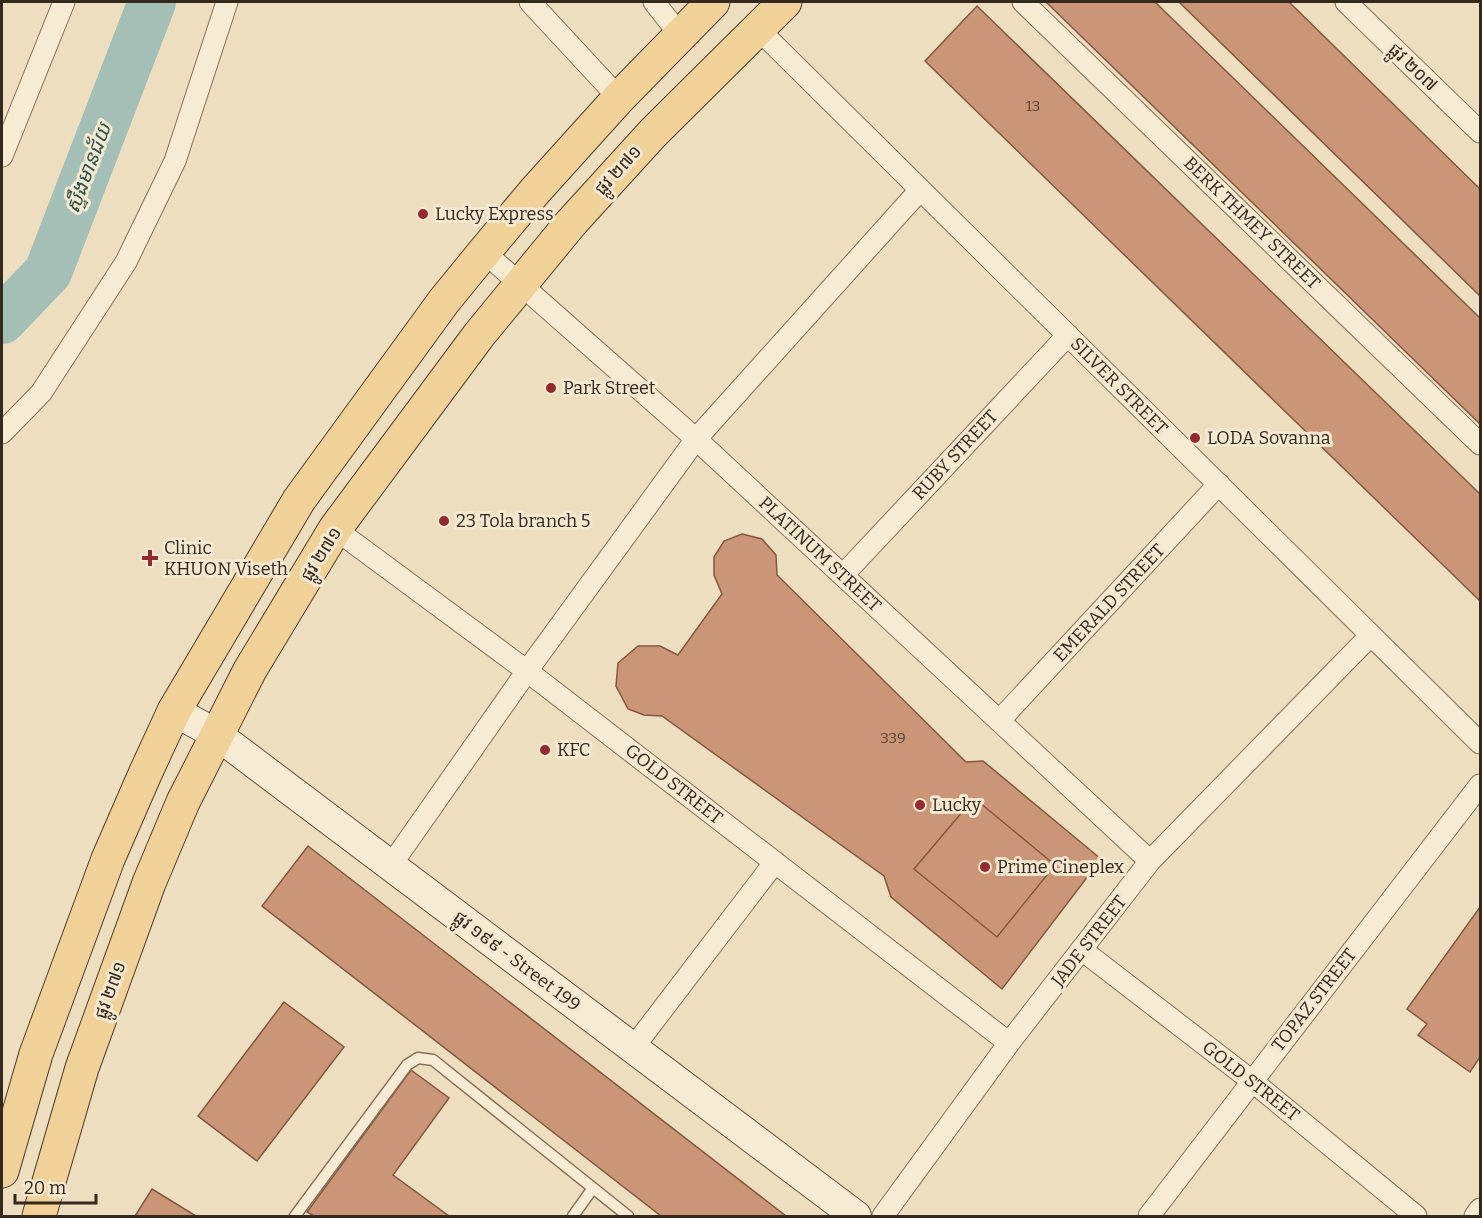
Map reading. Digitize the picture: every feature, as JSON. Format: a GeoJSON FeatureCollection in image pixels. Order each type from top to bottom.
{"type":"FeatureCollection","features":[{"type":"Feature","properties":{"kind":"main road"},"geometry":{"type":"LineString","coordinates":[[2,1171],[36,1054],[104,870],[174,711],[299,500],[444,301],[484,252],[619,98],[713,2]]}},
{"type":"Feature","properties":{"kind":"main road","name":"ផ្លូវ ២៧១"},"geometry":{"type":"LineString","coordinates":[[39,1216],[82,1068],[145,894],[183,802],[250,670],[335,529],[520,283],[653,133],[785,2]]}},
{"type":"Feature","properties":{"kind":"street"},"geometry":{"type":"LineString","coordinates":[[2,156],[64,2]]}},
{"type":"Feature","properties":{"kind":"street"},"geometry":{"type":"LineString","coordinates":[[2,433],[42,393],[126,262],[175,161],[227,2]]}},
{"type":"Feature","properties":{"kind":"street"},"geometry":{"type":"LineString","coordinates":[[530,2],[619,98]]}},
{"type":"Feature","properties":{"kind":"street"},"geometry":{"type":"LineString","coordinates":[[654,2],[680,35]]}},
{"type":"Feature","properties":{"kind":"street","name":"BERK THMEY STREET"},"geometry":{"type":"LineString","coordinates":[[1023,2],[1480,444]]}},
{"type":"Feature","properties":{"kind":"street","name":"ផ្លូវ ២០៧"},"geometry":{"type":"LineString","coordinates":[[1346,2],[1480,132]]}},
{"type":"Feature","properties":{"kind":"street","name":"SILVER STREET"},"geometry":{"type":"LineString","coordinates":[[757,28],[1480,743]]}},
{"type":"Feature","properties":{"kind":"street"},"geometry":{"type":"LineString","coordinates":[[391,866],[527,671],[696,439],[920,190]]}},
{"type":"Feature","properties":{"kind":"street","name":"PLATINUM STREET"},"geometry":{"type":"LineString","coordinates":[[484,252],[696,439],[1150,861]]}},
{"type":"Feature","properties":{"kind":"street","name":"RUBY STREET"},"geometry":{"type":"LineString","coordinates":[[843,575],[1068,335]]}},
{"type":"Feature","properties":{"kind":"street","name":"EMERALD STREET"},"geometry":{"type":"LineString","coordinates":[[999,721],[1219,484]]}},
{"type":"Feature","properties":{"kind":"street","name":"GOLD STREET"},"geometry":{"type":"LineString","coordinates":[[335,529],[527,671],[1009,1043]]}},
{"type":"Feature","properties":{"kind":"street","name":"JADE STREET"},"geometry":{"type":"LineString","coordinates":[[883,1216],[1009,1043],[1150,861],[1371,635]]}},
{"type":"Feature","properties":{"kind":"street","name":"ផ្លូវ ១៩៩ - Street 199"},"geometry":{"type":"LineString","coordinates":[[174,711],[216,734],[856,1216]]}},
{"type":"Feature","properties":{"kind":"street","name":"TOPAZ STREET"},"geometry":{"type":"LineString","coordinates":[[1149,1216],[1480,785]]}},
{"type":"Feature","properties":{"kind":"street"},"geometry":{"type":"LineString","coordinates":[[633,1048],[775,862]]}},
{"type":"Feature","properties":{"kind":"street","name":"GOLD STREET"},"geometry":{"type":"LineString","coordinates":[[1082,950],[1252,1081],[1416,1216]]}},
{"type":"Feature","properties":{"kind":"street"},"geometry":{"type":"LineString","coordinates":[[1475,1216],[1480,1209]]}},
{"type":"Feature","properties":{"kind":"lane"},"geometry":{"type":"LineString","coordinates":[[295,1216],[407,1065],[418,1058],[434,1060],[628,1216]]}},
{"type":"Feature","properties":{"kind":"lane"},"geometry":{"type":"LineString","coordinates":[[573,1216],[593,1188]]}},
{"type":"Feature","properties":{"kind":"building"},"geometry":{"type":"Polygon","coordinates":[[[1046,2],[1155,2],[1480,318],[1480,424],[1046,2]]]}},
{"type":"Feature","properties":{"kind":"building"},"geometry":{"type":"Polygon","coordinates":[[[1179,2],[1289,2],[1480,189],[1480,296],[1179,2]]]}},
{"type":"Feature","properties":{"kind":"building"},"geometry":{"type":"Polygon","coordinates":[[[977,6],[1480,494],[1480,601],[925,61],[977,6]]]}},
{"type":"Feature","properties":{"kind":"building"},"geometry":{"type":"Polygon","coordinates":[[[742,534],[762,539],[776,555],[777,575],[966,762],[983,761],[1101,859],[1002,989],[891,897],[884,876],[662,716],[644,715],[628,709],[616,686],[618,663],[638,646],[660,646],[678,655],[722,594],[714,575],[714,557],[724,541],[742,534]]]}},
{"type":"Feature","properties":{"kind":"building","name":"Prime Cineplex"},"geometry":{"type":"Polygon","coordinates":[[[974,798],[1055,865],[997,937],[914,869],[974,798]]]}},
{"type":"Feature","properties":{"kind":"building"},"geometry":{"type":"Polygon","coordinates":[[[308,846],[786,1216],[661,1216],[262,906],[308,846]]]}},
{"type":"Feature","properties":{"kind":"building"},"geometry":{"type":"Polygon","coordinates":[[[1480,907],[1480,1057],[1470,1072],[1418,1035],[1427,1024],[1407,1009],[1480,907]]]}},
{"type":"Feature","properties":{"kind":"building"},"geometry":{"type":"Polygon","coordinates":[[[284,1002],[344,1047],[257,1161],[198,1116],[284,1002]]]}},
{"type":"Feature","properties":{"kind":"building"},"geometry":{"type":"Polygon","coordinates":[[[411,1070],[449,1098],[393,1175],[449,1216],[314,1216],[307,1212],[411,1070]]]}},
{"type":"Feature","properties":{"kind":"building"},"geometry":{"type":"Polygon","coordinates":[[[152,1189],[196,1216],[135,1216],[152,1189]]]}},
{"type":"Feature","properties":{"kind":"waterway","name":"ស្ទឹងមានជ័យ"},"geometry":{"type":"LineString","coordinates":[[2,320],[48,272],[152,2]]}},
{"type":"Feature","properties":{"kind":"place","name":"Lucky Express"},"geometry":{"type":"Point","coordinates":[423,214]}},
{"type":"Feature","properties":{"kind":"place","name":"Park Street"},"geometry":{"type":"Point","coordinates":[551,388]}},
{"type":"Feature","properties":{"kind":"place","name":"LODA Sovanna"},"geometry":{"type":"Point","coordinates":[1195,438]}},
{"type":"Feature","properties":{"kind":"place","name":"23 Tola branch 5"},"geometry":{"type":"Point","coordinates":[444,521]}},
{"type":"Feature","properties":{"kind":"place","name":"Clinic KHUON Viseth"},"geometry":{"type":"Point","coordinates":[150,558]}},
{"type":"Feature","properties":{"kind":"place","name":"KFC"},"geometry":{"type":"Point","coordinates":[545,750]}},
{"type":"Feature","properties":{"kind":"place","name":"Lucky"},"geometry":{"type":"Point","coordinates":[920,805]}},
{"type":"Feature","properties":{"kind":"place","name":"Prime Cineplex"},"geometry":{"type":"Point","coordinates":[985,867]}}]}
